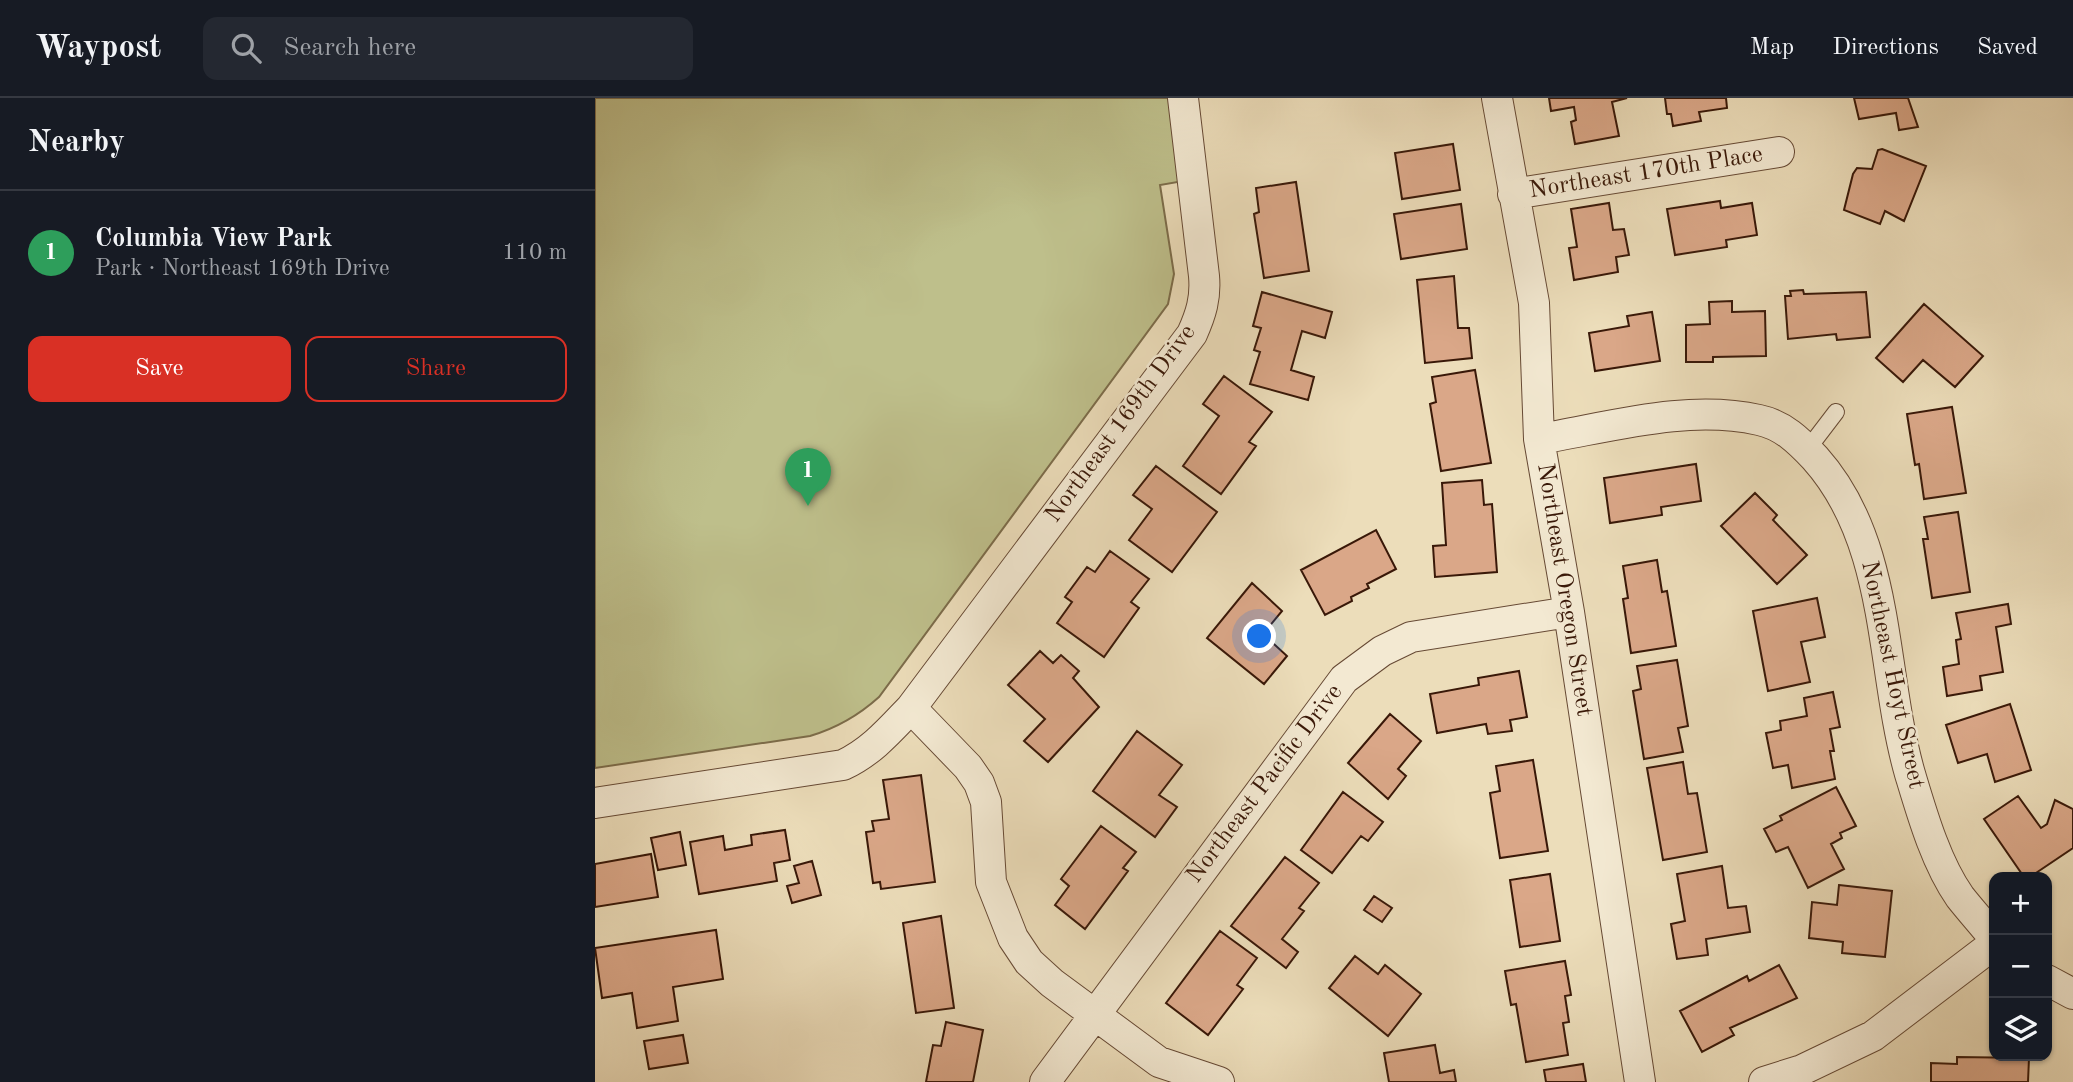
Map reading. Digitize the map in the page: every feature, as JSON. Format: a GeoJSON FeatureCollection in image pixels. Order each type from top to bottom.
{"type":"FeatureCollection","features":[{"type":"Feature","properties":{"kind":"street","name":"Northeast 169th Drive"},"geometry":{"type":"LineString","coordinates":[[595,803],[843,765],[869,750],[911,708],[1192,334],[1201,314],[1205,294],[1204,276],[1184,98]]}},
{"type":"Feature","properties":{"kind":"street","name":"Northeast Oregon Street"},"geometry":{"type":"LineString","coordinates":[[1497,98],[1534,303],[1539,439],[1569,612],[1640,1082]]}},
{"type":"Feature","properties":{"kind":"street","name":"Northeast 170th Place"},"geometry":{"type":"LineString","coordinates":[[1513,194],[1779,152]]}},
{"type":"Feature","properties":{"kind":"street","name":"Northeast Hoyt Street"},"geometry":{"type":"LineString","coordinates":[[1539,439],[1686,414],[1717,413],[1762,420],[1787,431],[1828,473],[1858,527],[1875,582],[1910,772],[1937,851],[1959,895],[1992,935]]}},
{"type":"Feature","properties":{"kind":"street","name":"Northeast Pacific Drive"},"geometry":{"type":"LineString","coordinates":[[1045,1082],[1344,679],[1382,651],[1411,637],[1569,612]]}},
{"type":"Feature","properties":{"kind":"street"},"geometry":{"type":"LineString","coordinates":[[911,708],[968,767],[979,783],[985,802],[992,882],[1013,938],[1029,962],[1093,1014],[1159,1062],[1219,1082]]}},
{"type":"Feature","properties":{"kind":"street"},"geometry":{"type":"LineString","coordinates":[[1764,1082],[1802,1070],[1873,1036],[1989,948]]}},
{"type":"Feature","properties":{"kind":"street"},"geometry":{"type":"LineString","coordinates":[[2052,983],[2073,995]]}},
{"type":"Feature","properties":{"kind":"lane"},"geometry":{"type":"LineString","coordinates":[[1807,450],[1836,412]]}},
{"type":"Feature","properties":{"kind":"green space"},"geometry":{"type":"Polygon","coordinates":[[[595,98],[1182,98],[1195,179],[1160,185],[1174,274],[1168,304],[879,697],[847,721],[820,733],[595,768],[595,98]]]}},
{"type":"Feature","properties":{"kind":"building"},"geometry":{"type":"Polygon","coordinates":[[[1549,98],[1627,98],[1612,102],[1619,136],[1575,144],[1571,122],[1576,120],[1574,107],[1551,111],[1549,98]]]}},
{"type":"Feature","properties":{"kind":"building"},"geometry":{"type":"Polygon","coordinates":[[[1665,98],[1726,98],[1727,108],[1699,112],[1701,121],[1673,126],[1671,114],[1667,114],[1665,98]]]}},
{"type":"Feature","properties":{"kind":"building"},"geometry":{"type":"Polygon","coordinates":[[[1854,98],[1908,98],[1918,127],[1899,130],[1896,113],[1859,119],[1854,98]]]}},
{"type":"Feature","properties":{"kind":"building"},"geometry":{"type":"Polygon","coordinates":[[[1453,144],[1460,190],[1402,199],[1395,153],[1453,144]]]}},
{"type":"Feature","properties":{"kind":"building"},"geometry":{"type":"Polygon","coordinates":[[[1882,149],[1926,166],[1904,221],[1885,211],[1880,224],[1844,210],[1853,174],[1857,168],[1872,169],[1878,150],[1882,149]]]}},
{"type":"Feature","properties":{"kind":"building"},"geometry":{"type":"Polygon","coordinates":[[[1296,182],[1309,271],[1264,278],[1254,214],[1259,212],[1256,188],[1296,182]]]}},
{"type":"Feature","properties":{"kind":"building"},"geometry":{"type":"Polygon","coordinates":[[[1720,201],[1721,208],[1752,203],[1757,235],[1726,240],[1727,247],[1675,255],[1667,209],[1720,201]]]}},
{"type":"Feature","properties":{"kind":"building"},"geometry":{"type":"Polygon","coordinates":[[[1609,203],[1613,230],[1624,229],[1629,255],[1616,257],[1618,272],[1574,280],[1569,248],[1577,247],[1571,209],[1609,203]]]}},
{"type":"Feature","properties":{"kind":"building"},"geometry":{"type":"Polygon","coordinates":[[[1461,204],[1467,249],[1401,259],[1394,214],[1461,204]]]}},
{"type":"Feature","properties":{"kind":"building"},"geometry":{"type":"Polygon","coordinates":[[[1454,276],[1458,328],[1469,328],[1472,358],[1425,363],[1417,280],[1454,276]]]}},
{"type":"Feature","properties":{"kind":"building"},"geometry":{"type":"Polygon","coordinates":[[[1803,290],[1804,294],[1866,292],[1870,337],[1837,340],[1836,334],[1788,339],[1785,296],[1791,296],[1790,291],[1803,290]]]}},
{"type":"Feature","properties":{"kind":"building"},"geometry":{"type":"Polygon","coordinates":[[[1262,292],[1332,312],[1325,338],[1302,331],[1291,370],[1314,377],[1308,400],[1250,384],[1260,352],[1254,350],[1261,328],[1253,326],[1262,292]]]}},
{"type":"Feature","properties":{"kind":"building"},"geometry":{"type":"Polygon","coordinates":[[[1732,301],[1732,312],[1765,311],[1766,356],[1713,357],[1713,362],[1686,362],[1686,325],[1710,324],[1709,302],[1732,301]]]}},
{"type":"Feature","properties":{"kind":"building"},"geometry":{"type":"Polygon","coordinates":[[[1924,304],[1983,356],[1955,387],[1923,360],[1903,382],[1876,358],[1924,304]]]}},
{"type":"Feature","properties":{"kind":"building"},"geometry":{"type":"Polygon","coordinates":[[[1652,312],[1660,361],[1595,371],[1589,333],[1629,326],[1627,316],[1652,312]]]}},
{"type":"Feature","properties":{"kind":"building"},"geometry":{"type":"Polygon","coordinates":[[[1475,370],[1491,463],[1441,471],[1430,404],[1436,402],[1432,377],[1475,370]]]}},
{"type":"Feature","properties":{"kind":"building"},"geometry":{"type":"Polygon","coordinates":[[[1224,376],[1272,412],[1249,442],[1256,446],[1221,494],[1183,466],[1219,416],[1203,404],[1224,376]]]}},
{"type":"Feature","properties":{"kind":"building"},"geometry":{"type":"Polygon","coordinates":[[[1952,407],[1966,493],[1924,499],[1919,464],[1915,465],[1907,414],[1952,407]]]}},
{"type":"Feature","properties":{"kind":"building"},"geometry":{"type":"Polygon","coordinates":[[[1696,464],[1701,501],[1661,507],[1662,515],[1610,523],[1604,478],[1696,464]]]}},
{"type":"Feature","properties":{"kind":"building"},"geometry":{"type":"Polygon","coordinates":[[[1156,466],[1217,512],[1172,572],[1129,540],[1152,509],[1133,495],[1156,466]]]}},
{"type":"Feature","properties":{"kind":"building"},"geometry":{"type":"Polygon","coordinates":[[[1482,480],[1484,505],[1492,504],[1497,572],[1435,577],[1433,546],[1446,545],[1442,483],[1482,480]]]}},
{"type":"Feature","properties":{"kind":"building"},"geometry":{"type":"Polygon","coordinates":[[[1755,493],[1777,515],[1773,520],[1807,555],[1777,584],[1721,526],[1755,493]]]}},
{"type":"Feature","properties":{"kind":"building"},"geometry":{"type":"Polygon","coordinates":[[[1958,512],[1970,592],[1932,598],[1923,539],[1928,539],[1924,517],[1958,512]]]}},
{"type":"Feature","properties":{"kind":"building"},"geometry":{"type":"Polygon","coordinates":[[[1376,530],[1396,569],[1367,584],[1369,588],[1351,597],[1352,601],[1325,615],[1301,570],[1376,530]]]}},
{"type":"Feature","properties":{"kind":"building"},"geometry":{"type":"Polygon","coordinates":[[[1110,551],[1149,579],[1131,602],[1139,608],[1104,657],[1057,623],[1072,602],[1065,597],[1087,567],[1095,572],[1110,551]]]}},
{"type":"Feature","properties":{"kind":"building"},"geometry":{"type":"Polygon","coordinates":[[[1657,560],[1662,592],[1667,591],[1676,646],[1631,653],[1623,599],[1628,598],[1623,566],[1657,560]]]}},
{"type":"Feature","properties":{"kind":"building"},"geometry":{"type":"Polygon","coordinates":[[[1252,583],[1282,611],[1263,634],[1287,656],[1264,684],[1207,638],[1252,583]]]}},
{"type":"Feature","properties":{"kind":"building"},"geometry":{"type":"Polygon","coordinates":[[[1817,598],[1825,637],[1801,642],[1810,682],[1768,691],[1753,611],[1817,598]]]}},
{"type":"Feature","properties":{"kind":"building"},"geometry":{"type":"Polygon","coordinates":[[[2008,604],[2011,624],[1996,627],[2003,672],[1980,676],[1982,690],[1947,696],[1943,667],[1959,664],[1956,640],[1961,639],[1956,613],[2008,604]]]}},
{"type":"Feature","properties":{"kind":"building"},"geometry":{"type":"Polygon","coordinates":[[[1040,651],[1053,663],[1061,655],[1079,671],[1073,678],[1099,707],[1048,762],[1024,741],[1045,719],[1008,685],[1040,651]]]}},
{"type":"Feature","properties":{"kind":"building"},"geometry":{"type":"Polygon","coordinates":[[[1677,660],[1688,726],[1678,728],[1683,752],[1644,759],[1633,691],[1641,689],[1637,666],[1677,660]]]}},
{"type":"Feature","properties":{"kind":"building"},"geometry":{"type":"Polygon","coordinates":[[[1519,671],[1527,717],[1510,720],[1512,731],[1488,734],[1486,724],[1437,733],[1430,694],[1479,685],[1478,678],[1519,671]]]}},
{"type":"Feature","properties":{"kind":"building"},"geometry":{"type":"Polygon","coordinates":[[[1833,692],[1840,727],[1830,729],[1834,751],[1830,751],[1835,779],[1792,788],[1788,765],[1773,768],[1766,733],[1781,730],[1780,721],[1807,716],[1804,698],[1833,692]]]}},
{"type":"Feature","properties":{"kind":"building"},"geometry":{"type":"Polygon","coordinates":[[[2010,704],[2031,770],[1995,782],[1987,754],[1958,763],[1946,725],[2010,704]]]}},
{"type":"Feature","properties":{"kind":"building"},"geometry":{"type":"Polygon","coordinates":[[[1390,714],[1421,741],[1398,769],[1406,776],[1388,799],[1348,763],[1390,714]]]}},
{"type":"Feature","properties":{"kind":"building"},"geometry":{"type":"Polygon","coordinates":[[[1137,731],[1182,765],[1159,795],[1177,807],[1155,837],[1093,791],[1137,731]]]}},
{"type":"Feature","properties":{"kind":"building"},"geometry":{"type":"Polygon","coordinates":[[[1533,760],[1548,851],[1500,858],[1490,793],[1500,791],[1496,766],[1533,760]]]}},
{"type":"Feature","properties":{"kind":"building"},"geometry":{"type":"Polygon","coordinates":[[[1683,762],[1688,794],[1697,793],[1707,852],[1663,860],[1647,768],[1683,762]]]}},
{"type":"Feature","properties":{"kind":"building"},"geometry":{"type":"Polygon","coordinates":[[[921,775],[935,882],[881,889],[880,882],[873,883],[866,832],[874,831],[872,821],[889,819],[883,780],[921,775]]]}},
{"type":"Feature","properties":{"kind":"building"},"geometry":{"type":"Polygon","coordinates":[[[1836,787],[1856,826],[1840,833],[1842,838],[1831,844],[1844,869],[1808,888],[1788,847],[1776,852],[1764,829],[1782,820],[1780,816],[1836,787]]]}},
{"type":"Feature","properties":{"kind":"building"},"geometry":{"type":"Polygon","coordinates":[[[1343,792],[1383,822],[1368,841],[1361,836],[1332,873],[1301,850],[1343,792]]]}},
{"type":"Feature","properties":{"kind":"building"},"geometry":{"type":"Polygon","coordinates":[[[2018,796],[2041,828],[2047,824],[2055,800],[2073,809],[2073,848],[2037,872],[2021,872],[1984,819],[2018,796]]]}},
{"type":"Feature","properties":{"kind":"building"},"geometry":{"type":"Polygon","coordinates":[[[1101,826],[1136,852],[1123,868],[1128,871],[1085,929],[1055,905],[1069,886],[1061,879],[1101,826]]]}},
{"type":"Feature","properties":{"kind":"building"},"geometry":{"type":"Polygon","coordinates":[[[785,830],[790,860],[774,863],[777,881],[699,894],[690,842],[723,836],[725,850],[752,845],[751,835],[785,830]]]}},
{"type":"Feature","properties":{"kind":"building"},"geometry":{"type":"Polygon","coordinates":[[[680,832],[686,865],[658,870],[651,838],[680,832]]]}},
{"type":"Feature","properties":{"kind":"building"},"geometry":{"type":"Polygon","coordinates":[[[651,854],[658,897],[595,907],[595,864],[651,854]]]}},
{"type":"Feature","properties":{"kind":"building"},"geometry":{"type":"Polygon","coordinates":[[[1285,857],[1319,883],[1299,908],[1304,911],[1282,939],[1298,952],[1286,968],[1231,926],[1285,857]]]}},
{"type":"Feature","properties":{"kind":"building"},"geometry":{"type":"Polygon","coordinates":[[[812,861],[821,895],[792,903],[787,886],[799,883],[794,866],[812,861]]]}},
{"type":"Feature","properties":{"kind":"building"},"geometry":{"type":"Polygon","coordinates":[[[1722,866],[1728,908],[1746,906],[1750,932],[1706,939],[1708,955],[1677,959],[1671,924],[1685,921],[1677,874],[1722,866]]]}},
{"type":"Feature","properties":{"kind":"building"},"geometry":{"type":"Polygon","coordinates":[[[1550,874],[1560,941],[1520,947],[1510,880],[1550,874]]]}},
{"type":"Feature","properties":{"kind":"building"},"geometry":{"type":"Polygon","coordinates":[[[1839,885],[1892,891],[1885,957],[1842,953],[1843,942],[1809,938],[1812,902],[1837,905],[1839,885]]]}},
{"type":"Feature","properties":{"kind":"building"},"geometry":{"type":"Polygon","coordinates":[[[1374,896],[1392,908],[1382,922],[1364,910],[1374,896]]]}},
{"type":"Feature","properties":{"kind":"building"},"geometry":{"type":"Polygon","coordinates":[[[941,916],[954,1008],[916,1013],[903,923],[941,916]]]}},
{"type":"Feature","properties":{"kind":"building"},"geometry":{"type":"Polygon","coordinates":[[[716,930],[723,979],[673,987],[678,1021],[637,1028],[632,993],[602,998],[595,948],[716,930]]]}},
{"type":"Feature","properties":{"kind":"building"},"geometry":{"type":"Polygon","coordinates":[[[1220,931],[1257,958],[1237,985],[1243,989],[1208,1035],[1166,1003],[1220,931]]]}},
{"type":"Feature","properties":{"kind":"building"},"geometry":{"type":"Polygon","coordinates":[[[1355,956],[1378,974],[1385,965],[1421,994],[1388,1036],[1329,988],[1355,956]]]}},
{"type":"Feature","properties":{"kind":"building"},"geometry":{"type":"Polygon","coordinates":[[[1565,961],[1571,995],[1565,996],[1569,1022],[1563,1023],[1568,1055],[1526,1062],[1516,1004],[1511,1005],[1505,971],[1565,961]]]}},
{"type":"Feature","properties":{"kind":"building"},"geometry":{"type":"Polygon","coordinates":[[[1779,965],[1797,998],[1730,1028],[1734,1035],[1702,1052],[1680,1011],[1747,976],[1749,981],[1779,965]]]}},
{"type":"Feature","properties":{"kind":"building"},"geometry":{"type":"Polygon","coordinates":[[[946,1022],[983,1030],[973,1082],[926,1082],[933,1045],[941,1046],[946,1022]]]}},
{"type":"Feature","properties":{"kind":"building"},"geometry":{"type":"Polygon","coordinates":[[[683,1035],[688,1063],[649,1069],[644,1041],[683,1035]]]}},
{"type":"Feature","properties":{"kind":"building"},"geometry":{"type":"Polygon","coordinates":[[[1435,1045],[1440,1073],[1454,1070],[1456,1082],[1389,1082],[1384,1053],[1435,1045]]]}},
{"type":"Feature","properties":{"kind":"building"},"geometry":{"type":"Polygon","coordinates":[[[1957,1057],[1989,1057],[1989,1061],[2029,1061],[2028,1082],[1931,1082],[1931,1063],[1957,1064],[1957,1057]]]}},
{"type":"Feature","properties":{"kind":"building"},"geometry":{"type":"Polygon","coordinates":[[[1583,1064],[1586,1082],[1546,1082],[1544,1070],[1583,1064]]]}},
{"type":"Feature","properties":{"kind":"place","name":"Columbia View Park"},"geometry":{"type":"Point","coordinates":[808,506]}}]}
